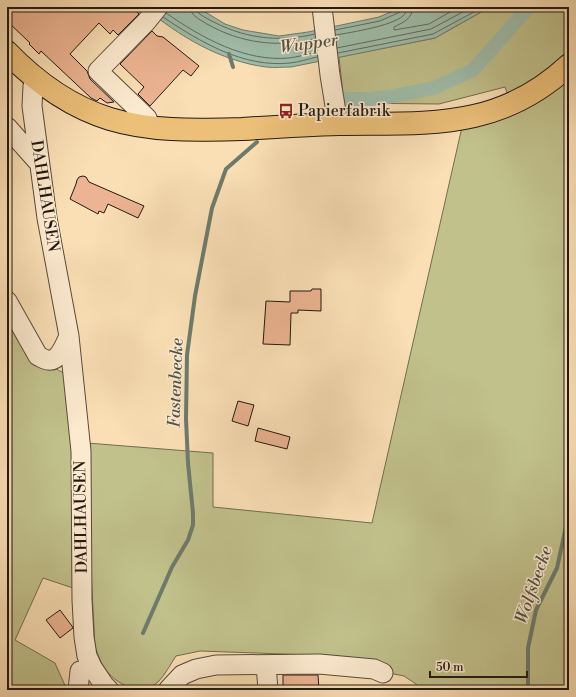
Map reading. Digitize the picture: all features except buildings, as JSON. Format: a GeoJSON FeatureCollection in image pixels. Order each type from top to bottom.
{"type":"FeatureCollection","features":[{"type":"Feature","properties":{"kind":"main road"},"geometry":{"type":"LineString","coordinates":[[7,52],[37,79],[85,110],[110,119],[150,127],[187,130],[423,122],[474,116],[504,107],[530,95],[569,65]]}},
{"type":"Feature","properties":{"kind":"street"},"geometry":{"type":"LineString","coordinates":[[323,11],[330,75],[338,124]]}},
{"type":"Feature","properties":{"kind":"street"},"geometry":{"type":"LineString","coordinates":[[150,127],[147,118],[98,71],[152,14]]}},
{"type":"Feature","properties":{"kind":"street","name":"DAHLHAUSEN"},"geometry":{"type":"LineString","coordinates":[[37,79],[33,86],[32,106],[47,218],[69,336],[81,451],[82,600],[84,637],[87,656],[92,667],[109,690]]}},
{"type":"Feature","properties":{"kind":"street"},"geometry":{"type":"LineString","coordinates":[[7,127],[40,163]]}},
{"type":"Feature","properties":{"kind":"street"},"geometry":{"type":"LineString","coordinates":[[7,301],[38,356],[48,360],[53,360],[59,355],[69,336]]}},
{"type":"Feature","properties":{"kind":"street"},"geometry":{"type":"LineString","coordinates":[[168,690],[182,675],[196,669],[216,665],[319,664],[374,669],[383,673]]}},
{"type":"Feature","properties":{"kind":"street"},"geometry":{"type":"LineString","coordinates":[[266,665],[268,690]]}},
{"type":"Feature","properties":{"kind":"street"},"geometry":{"type":"LineString","coordinates":[[78,690],[80,671]]}},
{"type":"Feature","properties":{"kind":"green space"},"geometry":{"type":"Polygon","coordinates":[[[490,7],[569,7],[569,690],[422,690],[404,676],[339,663],[339,656],[200,651],[176,656],[161,679],[144,689],[136,689],[121,684],[104,667],[95,647],[87,494],[87,443],[213,453],[213,507],[372,523],[462,127],[514,111],[505,87],[439,104],[344,103],[339,57],[435,38],[490,7]]]}},
{"type":"Feature","properties":{"kind":"green space"},"geometry":{"type":"Polygon","coordinates":[[[7,304],[38,359],[71,377],[76,589],[43,578],[15,640],[55,663],[67,690],[7,690],[7,304]]]}},
{"type":"Feature","properties":{"kind":"water","name":"Wupper"},"geometry":{"type":"Polygon","coordinates":[[[144,7],[197,7],[225,24],[243,30],[279,36],[308,32],[379,17],[402,7],[490,7],[435,38],[291,67],[266,67],[232,59],[201,46],[171,28],[144,7]]]}},
{"type":"Feature","properties":{"kind":"waterway"},"geometry":{"type":"LineString","coordinates":[[344,99],[371,99],[388,97],[434,88],[473,70],[529,7]]}},
{"type":"Feature","properties":{"kind":"waterway","name":"Fastenbecke"},"geometry":{"type":"LineString","coordinates":[[229,54],[233,67]]}},
{"type":"Feature","properties":{"kind":"waterway","name":"Fastenbecke"},"geometry":{"type":"LineString","coordinates":[[143,633],[172,567],[188,540],[193,525],[186,419],[187,355],[195,296],[212,208],[226,169],[257,142]]}},
{"type":"Feature","properties":{"kind":"waterway","name":"Wolfsbecke"},"geometry":{"type":"LineString","coordinates":[[569,175],[566,200],[569,204]]}},
{"type":"Feature","properties":{"kind":"waterway","name":"Wolfsbecke"},"geometry":{"type":"LineString","coordinates":[[528,690],[528,648],[536,610],[557,568],[569,513]]}},
{"type":"Feature","properties":{"kind":"place","name":"Papierfabrik"},"geometry":{"type":"Point","coordinates":[286,111]}}]}
